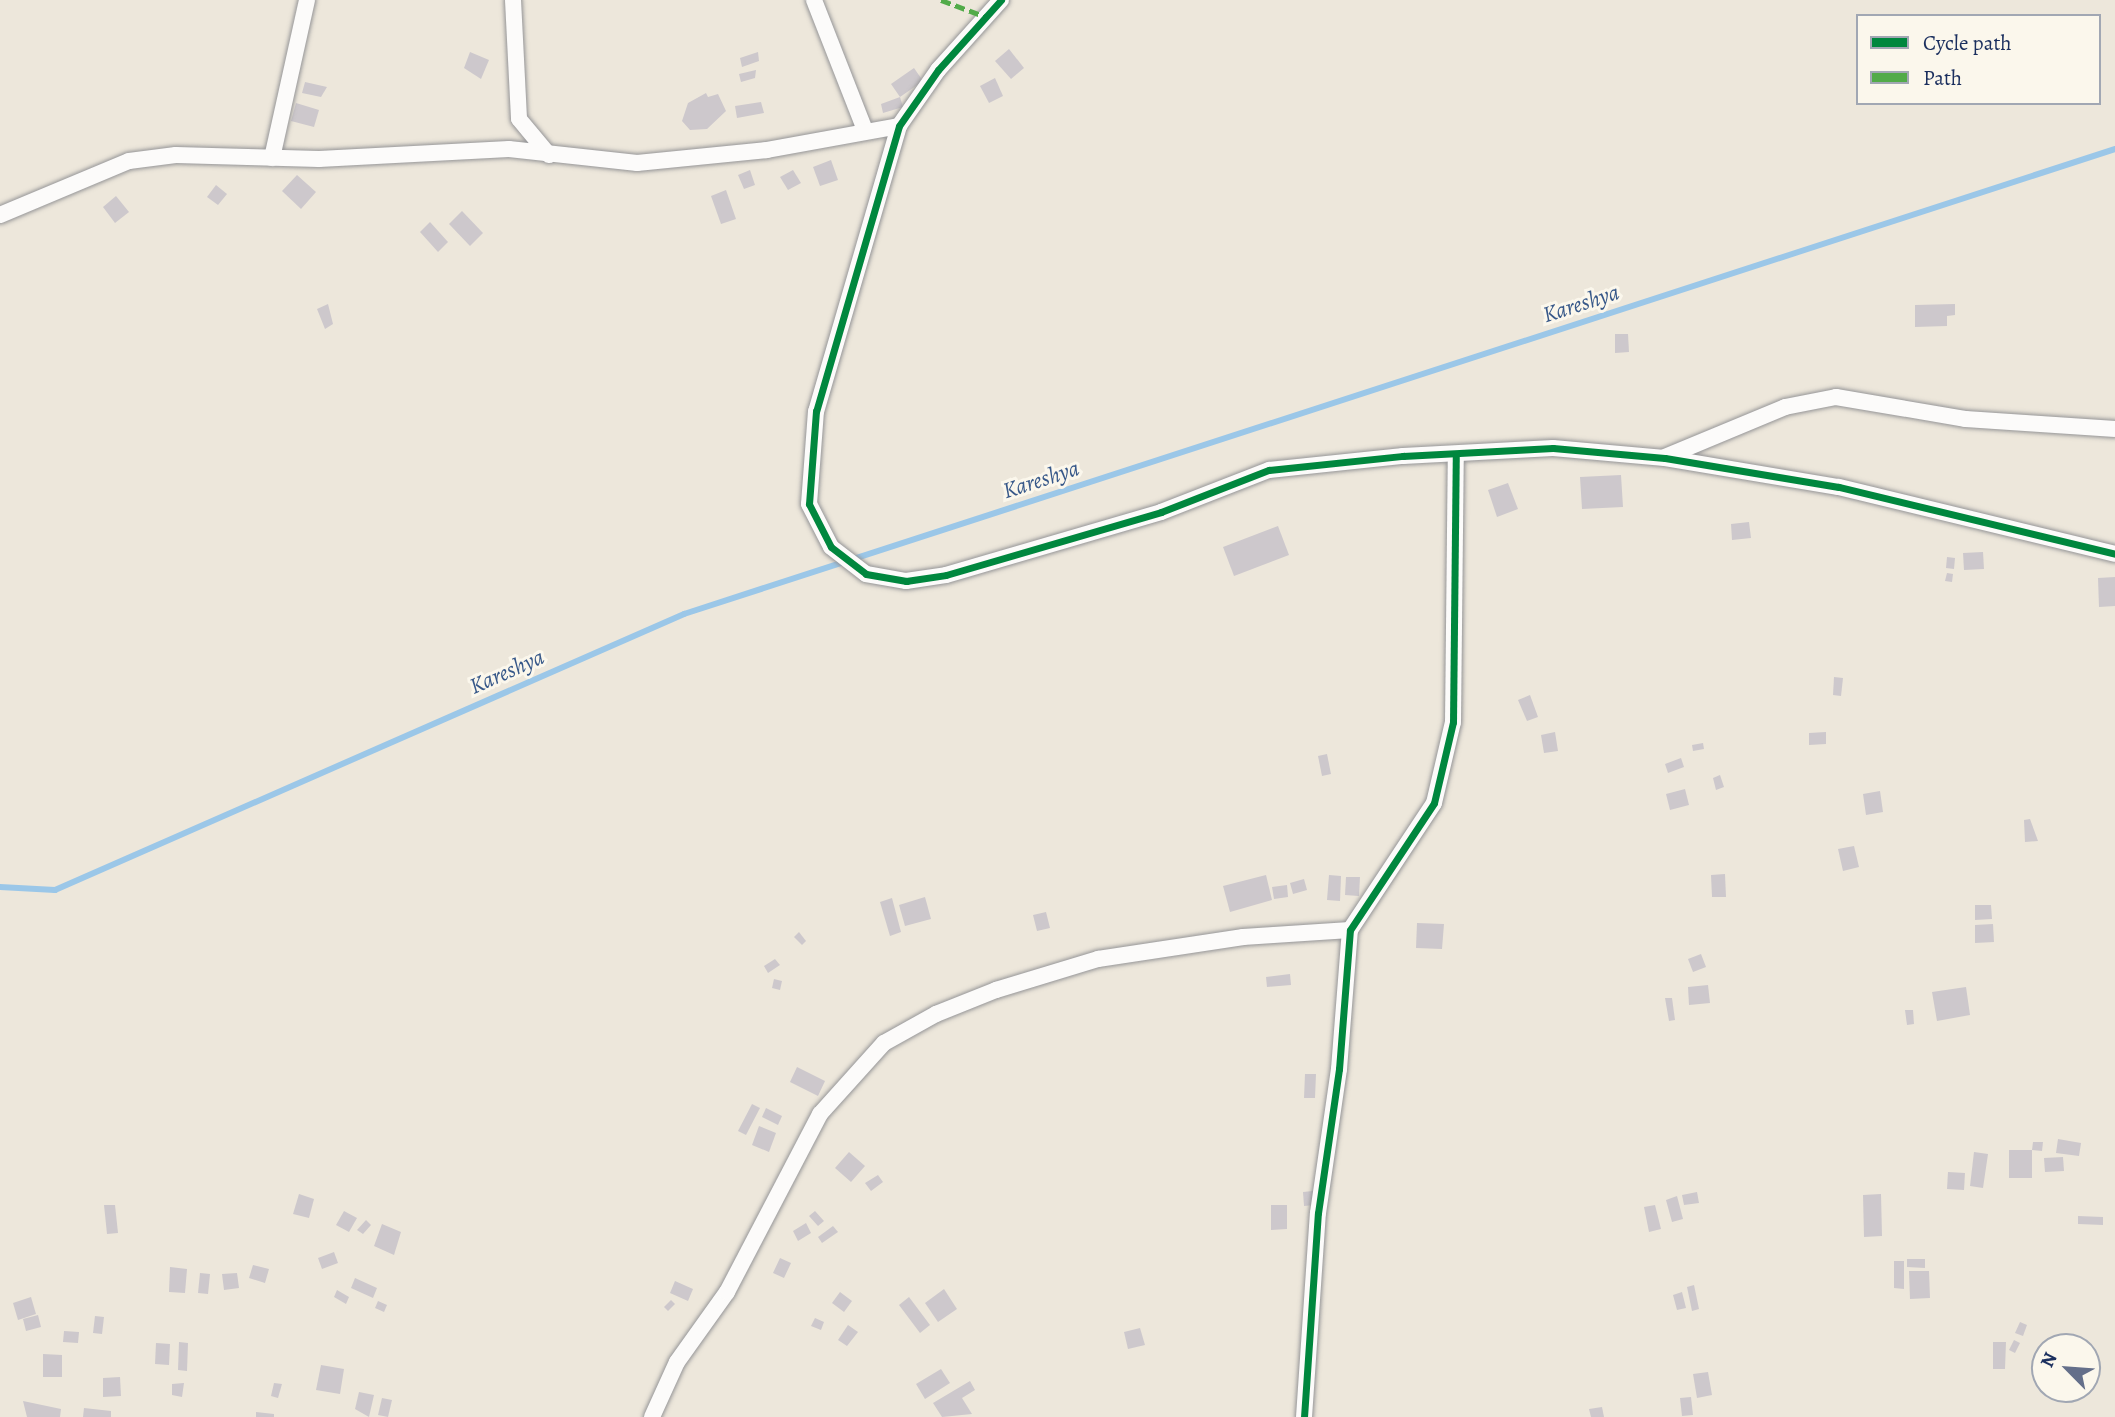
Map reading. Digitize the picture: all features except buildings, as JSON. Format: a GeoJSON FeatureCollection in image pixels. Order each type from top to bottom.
{"type":"FeatureCollection","features":[{"type":"Feature","properties":{"kind":"street"},"geometry":{"type":"LineString","coordinates":[[272,158],[307,0]]}},
{"type":"Feature","properties":{"kind":"street"},"geometry":{"type":"LineString","coordinates":[[513,0],[519,119],[549,155]]}},
{"type":"Feature","properties":{"kind":"street"},"geometry":{"type":"LineString","coordinates":[[814,0],[865,130]]}},
{"type":"Feature","properties":{"kind":"street"},"geometry":{"type":"LineString","coordinates":[[1002,0],[938,70],[899,126],[816,411],[809,457],[808,504],[831,547],[866,574],[906,581],[946,575],[1161,512],[1269,470],[1403,456],[1455,456],[1553,448],[1665,458],[1919,504],[2115,554]]}},
{"type":"Feature","properties":{"kind":"street"},"geometry":{"type":"LineString","coordinates":[[0,215],[129,161],[176,155],[272,158],[509,149],[637,163],[766,150],[865,130],[899,126]]}},
{"type":"Feature","properties":{"kind":"street"},"geometry":{"type":"LineString","coordinates":[[1665,458],[1784,407],[1836,397],[1966,419],[2115,429]]}},
{"type":"Feature","properties":{"kind":"street"},"geometry":{"type":"LineString","coordinates":[[1304,1417],[1318,1213],[1339,1069],[1350,930],[1434,803],[1447,753],[1455,689],[1455,456]]}},
{"type":"Feature","properties":{"kind":"street"},"geometry":{"type":"LineString","coordinates":[[652,1417],[677,1362],[727,1292],[820,1114],[884,1043],[936,1014],[996,990],[1098,959],[1266,934],[1350,930]]}},
{"type":"Feature","properties":{"kind":"waterway","name":"Kareshya"},"geometry":{"type":"LineString","coordinates":[[0,887],[55,890],[684,614],[2115,149]]}},
{"type":"Feature","properties":{"kind":"marked path"},"geometry":{"type":"LineString","coordinates":[[941,0],[984,16]]}},
{"type":"Feature","properties":{"kind":"cycle path"},"geometry":{"type":"LineString","coordinates":[[1001,0],[938,70],[899,126],[816,411],[809,504],[831,547],[866,574],[906,581],[946,575],[1161,512],[1269,470],[1403,456],[1553,448],[1665,458],[1839,487],[2115,554]]}},
{"type":"Feature","properties":{"kind":"cycle path"},"geometry":{"type":"LineString","coordinates":[[1304,1417],[1318,1213],[1339,1069],[1350,930],[1434,803],[1453,722],[1456,456]]}}]}
